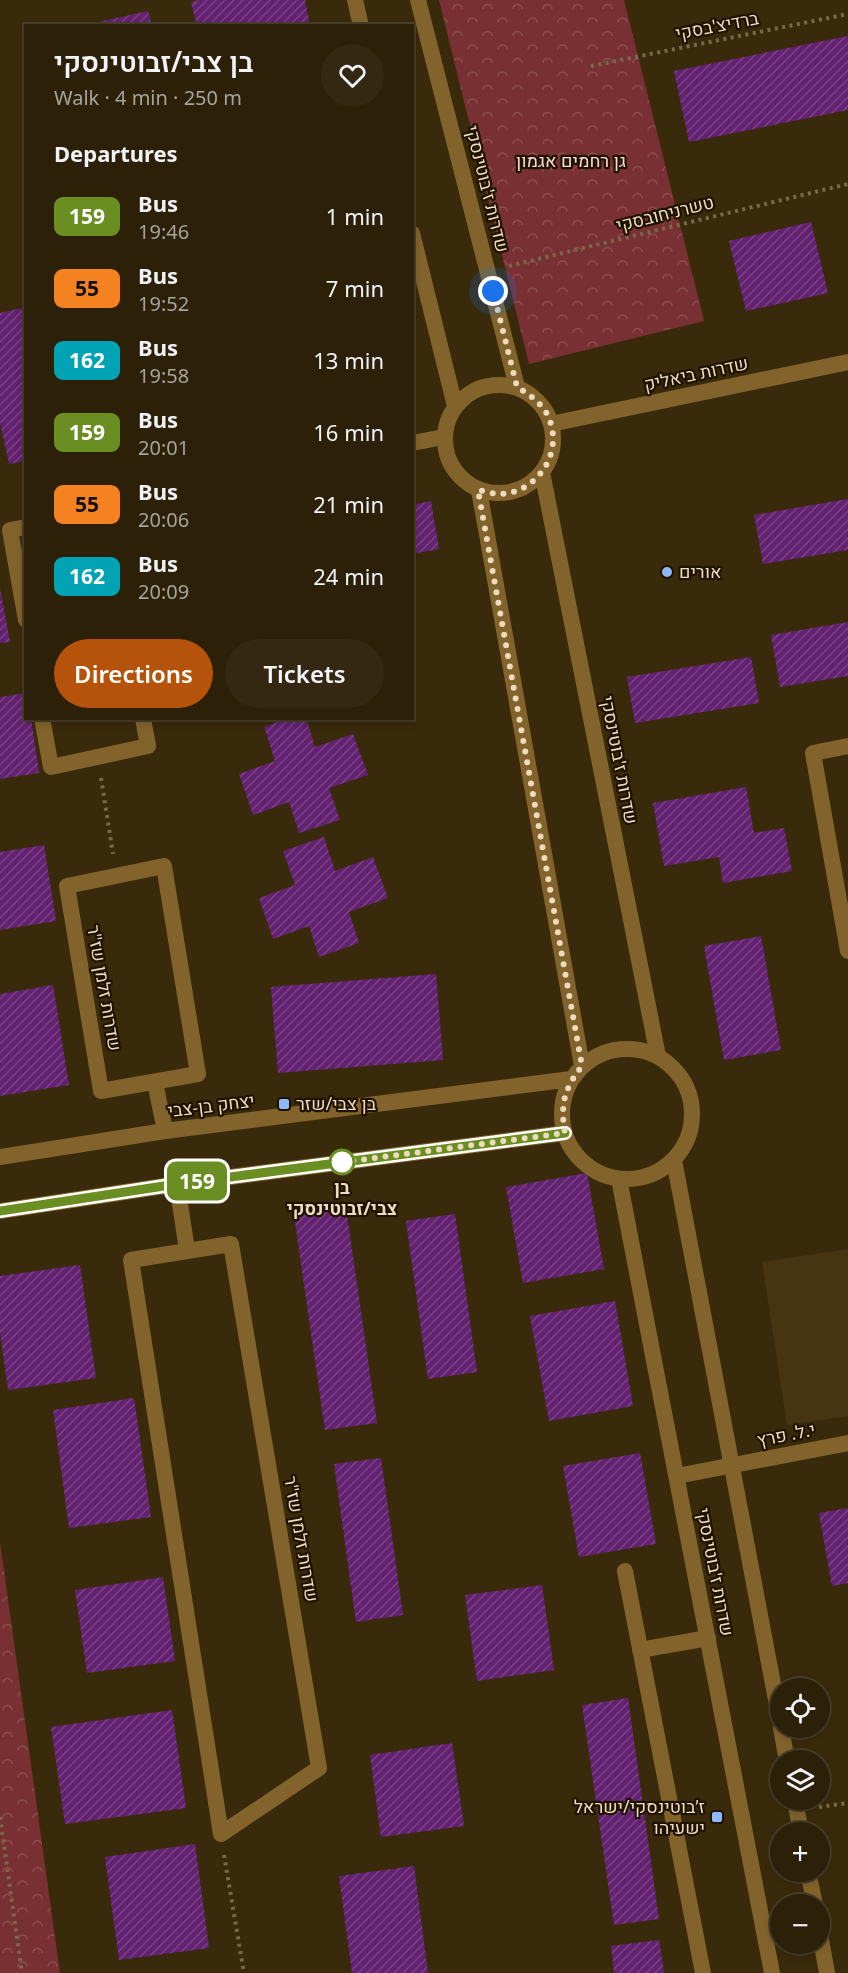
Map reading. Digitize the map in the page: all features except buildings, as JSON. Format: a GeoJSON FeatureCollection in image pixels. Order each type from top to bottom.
{"type":"FeatureCollection","features":[{"type":"Feature","properties":{"kind":"street"},"geometry":{"type":"LineString","coordinates":[[355,0],[361,24]]}},
{"type":"Feature","properties":{"kind":"street","name":"שדרות ז'בוטינסקי"},"geometry":{"type":"LineString","coordinates":[[418,0],[517,387]]}},
{"type":"Feature","properties":{"kind":"street"},"geometry":{"type":"LineString","coordinates":[[414,241],[455,406]]}},
{"type":"Feature","properties":{"kind":"street","name":"שדרות ביאליק"},"geometry":{"type":"LineString","coordinates":[[551,424],[848,362]]}},
{"type":"Feature","properties":{"kind":"street"},"geometry":{"type":"LineString","coordinates":[[500,384],[517,387],[532,396],[544,408],[551,424],[554,441],[550,457],[542,472],[530,484],[513,492],[496,494],[478,490],[464,481],[453,469],[446,454],[444,437],[447,420],[455,406],[467,394],[483,387],[500,384]]}},
{"type":"Feature","properties":{"kind":"street"},"geometry":{"type":"LineString","coordinates":[[414,444],[444,437]]}},
{"type":"Feature","properties":{"kind":"street","name":"שדרות ז'בוטינסקי"},"geometry":{"type":"LineString","coordinates":[[542,472],[658,1056]]}},
{"type":"Feature","properties":{"kind":"street"},"geometry":{"type":"LineString","coordinates":[[478,490],[577,1073]]}},
{"type":"Feature","properties":{"kind":"street"},"geometry":{"type":"LineString","coordinates":[[24,526],[10,530],[24,609]]}},
{"type":"Feature","properties":{"kind":"street"},"geometry":{"type":"LineString","coordinates":[[42,720],[51,767],[148,746],[143,720]]}},
{"type":"Feature","properties":{"kind":"street"},"geometry":{"type":"LineString","coordinates":[[848,746],[813,753],[848,951]]}},
{"type":"Feature","properties":{"kind":"street","name":"שדרות זלמן שז\"ר"},"geometry":{"type":"LineString","coordinates":[[164,866],[198,1074],[155,1082],[102,1091],[67,886],[164,866]]}},
{"type":"Feature","properties":{"kind":"street"},"geometry":{"type":"LineString","coordinates":[[618,1049],[639,1049],[658,1056],[674,1068],[686,1084],[692,1104],[692,1124],[686,1143],[674,1160],[658,1172],[640,1178],[619,1179],[601,1174],[585,1164],[573,1150],[565,1133],[561,1115],[564,1096],[577,1073],[599,1054],[618,1049]]}},
{"type":"Feature","properties":{"kind":"street","name":"יצחק בן-צבי"},"geometry":{"type":"LineString","coordinates":[[0,1157],[165,1131],[577,1073]]}},
{"type":"Feature","properties":{"kind":"street"},"geometry":{"type":"LineString","coordinates":[[155,1082],[165,1131]]}},
{"type":"Feature","properties":{"kind":"street"},"geometry":{"type":"LineString","coordinates":[[0,1211],[177,1184],[565,1133]]}},
{"type":"Feature","properties":{"kind":"street","name":"שדרות ז'בוטינסקי"},"geometry":{"type":"LineString","coordinates":[[674,1160],[772,1678]]}},
{"type":"Feature","properties":{"kind":"street","name":"שדרות ז'בוטינסקי"},"geometry":{"type":"LineString","coordinates":[[619,1179],[772,1973]]}},
{"type":"Feature","properties":{"kind":"street"},"geometry":{"type":"LineString","coordinates":[[177,1184],[187,1250]]}},
{"type":"Feature","properties":{"kind":"street","name":"שדרות זלמן שז\"ר"},"geometry":{"type":"LineString","coordinates":[[231,1244],[319,1768],[221,1833],[131,1260],[231,1244]]}},
{"type":"Feature","properties":{"kind":"street","name":"י.ל. פרץ"},"geometry":{"type":"LineString","coordinates":[[676,1476],[848,1443]]}},
{"type":"Feature","properties":{"kind":"street"},"geometry":{"type":"LineString","coordinates":[[625,1571],[703,1973]]}},
{"type":"Feature","properties":{"kind":"street"},"geometry":{"type":"LineString","coordinates":[[640,1650],[708,1638]]}},
{"type":"Feature","properties":{"kind":"street"},"geometry":{"type":"LineString","coordinates":[[824,1954],[827,1973]]}},
{"type":"Feature","properties":{"kind":"path","name":"ברדיצ'בסקי"},"geometry":{"type":"LineString","coordinates":[[591,66],[848,14]]}},
{"type":"Feature","properties":{"kind":"path","name":"טשרניחובסקי"},"geometry":{"type":"LineString","coordinates":[[488,271],[848,184]]}},
{"type":"Feature","properties":{"kind":"path"},"geometry":{"type":"LineString","coordinates":[[98,757],[116,876]]}},
{"type":"Feature","properties":{"kind":"path"},"geometry":{"type":"LineString","coordinates":[[0,1818],[22,1973]]}},
{"type":"Feature","properties":{"kind":"path"},"geometry":{"type":"LineString","coordinates":[[221,1833],[244,1973]]}},
{"type":"Feature","properties":{"kind":"shaded area"},"geometry":{"type":"Polygon","coordinates":[[[848,1249],[848,1416],[787,1425],[762,1262],[848,1249]]]}},
{"type":"Feature","properties":{"kind":"green space","name":"גן רחמים אגמון"},"geometry":{"type":"Polygon","coordinates":[[[439,0],[624,0],[704,321],[529,364],[439,0]]]}},
{"type":"Feature","properties":{"kind":"green space"},"geometry":{"type":"Polygon","coordinates":[[[0,1542],[60,1973],[0,1973],[0,1542]]]}},
{"type":"Feature","properties":{"kind":"bus line","name":"159"},"geometry":{"type":"LineString","coordinates":[[0,1211],[177,1184],[565,1133]]}},
{"type":"Feature","properties":{"kind":"place","name":"אורים"},"geometry":{"type":"Point","coordinates":[667,572]}},
{"type":"Feature","properties":{"kind":"place","name":"בן צבי/שזר"},"geometry":{"type":"Point","coordinates":[284,1104]}},
{"type":"Feature","properties":{"kind":"place","name":"בן צבי/זבוטינסקי"},"geometry":{"type":"Point","coordinates":[342,1162]}},
{"type":"Feature","properties":{"kind":"place","name":"ז׳בוטינסקי/ישראל ישעיהו"},"geometry":{"type":"Point","coordinates":[717,1817]}},
{"type":"Feature","properties":{"kind":"route"},"geometry":{"type":"LineString","coordinates":[[342,1162],[337,1163],[565,1133],[561,1115],[564,1096],[571,1079],[582,1066],[478,490],[496,494],[513,492],[530,484],[542,472],[550,457],[554,441],[551,424],[544,408],[532,396],[517,387],[493,291]]}}]}
